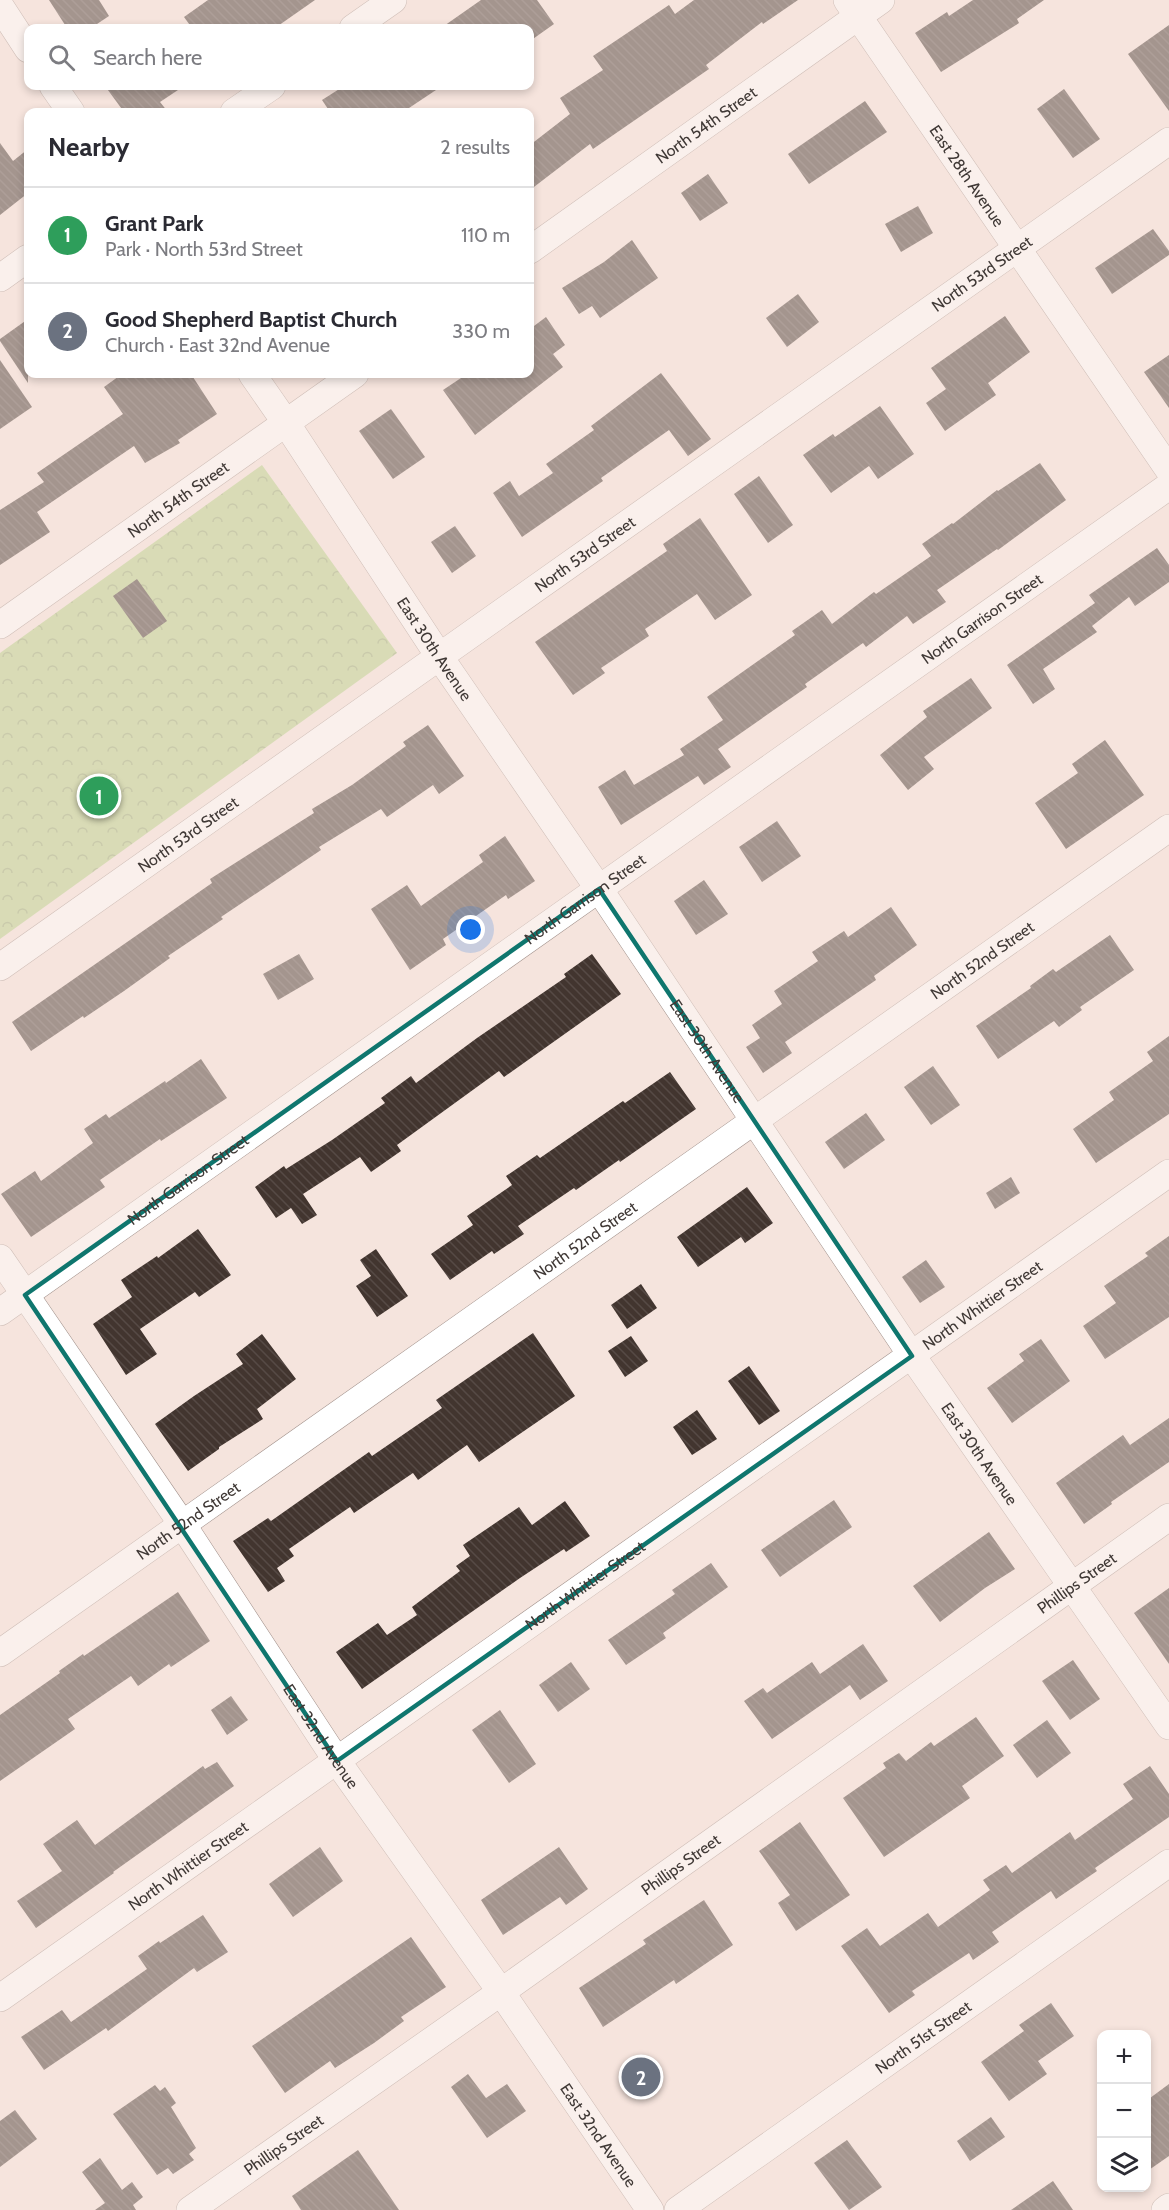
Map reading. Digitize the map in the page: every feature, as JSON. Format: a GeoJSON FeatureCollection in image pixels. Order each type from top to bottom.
{"type":"FeatureCollection","features":[{"type":"Feature","properties":{"kind":"street"},"geometry":{"type":"LineString","coordinates":[[359,24],[393,0]]}},
{"type":"Feature","properties":{"kind":"street","name":"North 54th Street"},"geometry":{"type":"LineString","coordinates":[[534,247],[853,8],[881,0]]}},
{"type":"Feature","properties":{"kind":"street"},"geometry":{"type":"LineString","coordinates":[[0,6],[24,43]]}},
{"type":"Feature","properties":{"kind":"street","name":"East 28th Avenue"},"geometry":{"type":"LineString","coordinates":[[853,8],[1169,470]]}},
{"type":"Feature","properties":{"kind":"street"},"geometry":{"type":"LineString","coordinates":[[56,90],[67,108]]}},
{"type":"Feature","properties":{"kind":"street"},"geometry":{"type":"LineString","coordinates":[[240,108],[266,90]]}},
{"type":"Feature","properties":{"kind":"street","name":"North 53rd Street"},"geometry":{"type":"LineString","coordinates":[[0,967],[1169,141]]}},
{"type":"Feature","properties":{"kind":"street"},"geometry":{"type":"LineString","coordinates":[[0,278],[24,261]]}},
{"type":"Feature","properties":{"kind":"street","name":"East 30th Avenue"},"geometry":{"type":"LineString","coordinates":[[255,378],[439,656],[599,889],[912,1356],[1169,1726]]}},
{"type":"Feature","properties":{"kind":"street","name":"North 54th Street"},"geometry":{"type":"LineString","coordinates":[[0,625],[350,378]]}},
{"type":"Feature","properties":{"kind":"street","name":"North Garrison Street"},"geometry":{"type":"LineString","coordinates":[[0,1312],[1169,486]]}},
{"type":"Feature","properties":{"kind":"street","name":"North 52nd Street"},"geometry":{"type":"LineString","coordinates":[[0,1653],[1169,828]]}},
{"type":"Feature","properties":{"kind":"street","name":"North Whittier Street"},"geometry":{"type":"LineString","coordinates":[[0,1998],[1169,1173]]}},
{"type":"Feature","properties":{"kind":"street","name":"East 32nd Avenue"},"geometry":{"type":"LineString","coordinates":[[0,1258],[182,1524],[337,1761],[501,1992],[650,2210]]}},
{"type":"Feature","properties":{"kind":"street","name":"Phillips Street"},"geometry":{"type":"LineString","coordinates":[[190,2210],[1169,1517]]}},
{"type":"Feature","properties":{"kind":"street","name":"North 51st Street"},"geometry":{"type":"LineString","coordinates":[[678,2210],[1169,1863]]}},
{"type":"Feature","properties":{"kind":"street"},"geometry":{"type":"LineString","coordinates":[[1165,2210],[1169,2207]]}},
{"type":"Feature","properties":{"kind":"highlighted area"},"geometry":{"type":"Polygon","coordinates":[[[599,889],[912,1356],[337,1761],[25,1295],[599,889]]]}},
{"type":"Feature","properties":{"kind":"green space"},"geometry":{"type":"Polygon","coordinates":[[[262,465],[397,653],[0,939],[0,653],[262,465]]]}},
{"type":"Feature","properties":{"kind":"building"},"geometry":{"type":"Polygon","coordinates":[[[49,0],[99,0],[109,16],[97,24],[64,24],[49,0]]]}},
{"type":"Feature","properties":{"kind":"building"},"geometry":{"type":"Polygon","coordinates":[[[208,0],[315,0],[281,24],[189,24],[184,17],[208,0]]]}},
{"type":"Feature","properties":{"kind":"building"},"geometry":{"type":"Polygon","coordinates":[[[481,0],[537,0],[554,24],[534,38],[534,24],[447,24],[481,0]]]}},
{"type":"Feature","properties":{"kind":"building"},"geometry":{"type":"Polygon","coordinates":[[[694,0],[798,0],[763,24],[762,22],[706,65],[709,69],[593,149],[590,144],[534,187],[534,142],[570,114],[560,98],[603,70],[593,56],[669,5],[675,14],[694,0]]]}},
{"type":"Feature","properties":{"kind":"building"},"geometry":{"type":"Polygon","coordinates":[[[973,0],[1044,0],[1017,19],[1019,23],[941,72],[915,33],[947,12],[949,16],[973,0]]]}},
{"type":"Feature","properties":{"kind":"building"},"geometry":{"type":"Polygon","coordinates":[[[1169,25],[1169,111],[1128,54],[1169,25]]]}},
{"type":"Feature","properties":{"kind":"building"},"geometry":{"type":"Polygon","coordinates":[[[1064,89],[1100,139],[1073,158],[1037,109],[1064,89]]]}},
{"type":"Feature","properties":{"kind":"building"},"geometry":{"type":"Polygon","coordinates":[[[108,90],[178,90],[160,102],[165,108],[121,108],[108,90]]]}},
{"type":"Feature","properties":{"kind":"building"},"geometry":{"type":"Polygon","coordinates":[[[338,90],[436,90],[409,108],[327,108],[322,100],[338,90]]]}},
{"type":"Feature","properties":{"kind":"building"},"geometry":{"type":"Polygon","coordinates":[[[865,101],[887,132],[809,184],[788,154],[865,101]]]}},
{"type":"Feature","properties":{"kind":"building"},"geometry":{"type":"Polygon","coordinates":[[[0,143],[13,161],[24,152],[24,196],[0,215],[0,143]]]}},
{"type":"Feature","properties":{"kind":"building"},"geometry":{"type":"Polygon","coordinates":[[[708,174],[728,203],[700,221],[681,193],[708,174]]]}},
{"type":"Feature","properties":{"kind":"building"},"geometry":{"type":"Polygon","coordinates":[[[918,206],[933,233],[901,252],[885,224],[918,206]]]}},
{"type":"Feature","properties":{"kind":"building"},"geometry":{"type":"Polygon","coordinates":[[[1153,229],[1169,251],[1169,255],[1112,294],[1095,268],[1153,229]]]}},
{"type":"Feature","properties":{"kind":"building"},"geometry":{"type":"Polygon","coordinates":[[[632,240],[658,278],[600,318],[592,306],[579,314],[562,288],[604,262],[632,240]]]}},
{"type":"Feature","properties":{"kind":"building"},"geometry":{"type":"Polygon","coordinates":[[[798,294],[819,322],[787,347],[766,318],[798,294]]]}},
{"type":"Feature","properties":{"kind":"building"},"geometry":{"type":"Polygon","coordinates":[[[1005,316],[1030,352],[988,383],[996,395],[945,431],[926,403],[946,389],[931,368],[1005,316]]]}},
{"type":"Feature","properties":{"kind":"building"},"geometry":{"type":"Polygon","coordinates":[[[546,317],[565,345],[553,354],[563,367],[475,435],[443,390],[461,378],[534,378],[534,326],[546,317]]]}},
{"type":"Feature","properties":{"kind":"building"},"geometry":{"type":"Polygon","coordinates":[[[24,322],[24,377],[0,341],[24,322]]]}},
{"type":"Feature","properties":{"kind":"building"},"geometry":{"type":"Polygon","coordinates":[[[1169,355],[1169,408],[1144,372],[1169,355]]]}},
{"type":"Feature","properties":{"kind":"building"},"geometry":{"type":"Polygon","coordinates":[[[0,360],[32,407],[0,429],[0,360]]]}},
{"type":"Feature","properties":{"kind":"building"},"geometry":{"type":"Polygon","coordinates":[[[661,373],[711,439],[688,456],[669,430],[601,478],[603,481],[522,537],[493,493],[510,481],[519,496],[553,473],[546,464],[594,430],[591,426],[661,373]]]}},
{"type":"Feature","properties":{"kind":"building"},"geometry":{"type":"Polygon","coordinates":[[[116,378],[194,378],[217,414],[178,440],[180,443],[145,463],[134,446],[37,512],[50,532],[0,565],[0,510],[44,482],[37,473],[123,414],[104,387],[116,378]]]}},
{"type":"Feature","properties":{"kind":"building"},"geometry":{"type":"Polygon","coordinates":[[[880,406],[914,454],[878,479],[869,466],[831,493],[803,455],[833,434],[835,437],[880,406]]]}},
{"type":"Feature","properties":{"kind":"building"},"geometry":{"type":"Polygon","coordinates":[[[391,409],[425,457],[393,479],[359,431],[391,409]]]}},
{"type":"Feature","properties":{"kind":"building"},"geometry":{"type":"Polygon","coordinates":[[[1040,463],[1066,500],[998,550],[937,590],[946,602],[913,624],[907,616],[866,647],[863,643],[805,684],[807,687],[718,749],[731,767],[704,785],[698,776],[621,825],[598,787],[625,770],[634,785],[684,755],[680,749],[723,720],[707,697],[795,635],[792,631],[822,610],[832,624],[874,592],[876,594],[931,556],[922,544],[953,524],[997,490],[1040,463]]]}},
{"type":"Feature","properties":{"kind":"building"},"geometry":{"type":"Polygon","coordinates":[[[759,476],[793,525],[768,543],[734,494],[759,476]]]}},
{"type":"Feature","properties":{"kind":"building"},"geometry":{"type":"Polygon","coordinates":[[[700,518],[752,595],[715,620],[697,594],[645,629],[649,636],[601,668],[605,673],[573,695],[535,642],[667,551],[663,544],[700,518]]]}},
{"type":"Feature","properties":{"kind":"building"},"geometry":{"type":"Polygon","coordinates":[[[455,526],[476,556],[452,573],[431,542],[455,526]]]}},
{"type":"Feature","properties":{"kind":"building"},"geometry":{"type":"Polygon","coordinates":[[[1157,548],[1169,565],[1169,582],[1135,606],[1129,597],[1092,626],[1097,632],[1043,669],[1055,689],[1033,704],[1007,665],[1095,603],[1089,595],[1157,548]]]}},
{"type":"Feature","properties":{"kind":"building"},"geometry":{"type":"Polygon","coordinates":[[[137,579],[167,621],[143,638],[113,596],[137,579]]]}},
{"type":"Feature","properties":{"kind":"building"},"geometry":{"type":"Polygon","coordinates":[[[971,678],[992,708],[924,757],[934,769],[908,790],[880,755],[927,717],[923,711],[971,678]]]}},
{"type":"Feature","properties":{"kind":"building"},"geometry":{"type":"Polygon","coordinates":[[[428,725],[464,776],[439,794],[433,785],[387,817],[381,809],[319,847],[321,850],[221,917],[223,919],[168,956],[170,958],[124,991],[31,1051],[12,1022],[212,883],[210,879],[314,813],[312,809],[352,785],[406,746],[403,742],[428,725]]]}},
{"type":"Feature","properties":{"kind":"building"},"geometry":{"type":"Polygon","coordinates":[[[1105,740],[1144,795],[1066,849],[1035,803],[1078,773],[1072,764],[1105,740]]]}},
{"type":"Feature","properties":{"kind":"building"},"geometry":{"type":"Polygon","coordinates":[[[777,821],[801,856],[762,882],[739,847],[777,821]]]}},
{"type":"Feature","properties":{"kind":"building"},"geometry":{"type":"Polygon","coordinates":[[[505,836],[535,881],[508,899],[506,895],[443,939],[446,945],[410,970],[371,909],[407,885],[421,906],[483,862],[479,855],[505,836]]]}},
{"type":"Feature","properties":{"kind":"building"},"geometry":{"type":"Polygon","coordinates":[[[704,880],[728,914],[696,935],[674,901],[704,880]]]}},
{"type":"Feature","properties":{"kind":"building"},"geometry":{"type":"Polygon","coordinates":[[[891,907],[917,945],[874,976],[876,980],[785,1042],[792,1053],[763,1073],[746,1047],[760,1038],[752,1025],[782,1004],[774,991],[818,961],[812,952],[844,931],[848,937],[891,907]]]}},
{"type":"Feature","properties":{"kind":"building"},"geometry":{"type":"Polygon","coordinates":[[[1110,935],[1134,970],[1080,1007],[1082,1010],[1059,1027],[1054,1021],[998,1059],[976,1026],[1031,988],[1030,986],[1053,969],[1056,972],[1110,935]]]}},
{"type":"Feature","properties":{"kind":"building"},"geometry":{"type":"Polygon","coordinates":[[[299,954],[314,979],[278,1000],[263,974],[299,954]]]}},
{"type":"Feature","properties":{"kind":"building"},"geometry":{"type":"Polygon","coordinates":[[[592,954],[621,994],[504,1077],[499,1071],[397,1145],[401,1151],[371,1172],[360,1157],[303,1194],[317,1215],[302,1224],[291,1208],[276,1218],[255,1187],[284,1166],[286,1169],[332,1140],[385,1103],[381,1098],[411,1076],[416,1083],[566,977],[564,974],[592,954]]]}},
{"type":"Feature","properties":{"kind":"building"},"geometry":{"type":"Polygon","coordinates":[[[1169,1036],[1169,1114],[1096,1163],[1073,1129],[1114,1100],[1109,1092],[1153,1061],[1147,1052],[1169,1036]]]}},
{"type":"Feature","properties":{"kind":"building"},"geometry":{"type":"Polygon","coordinates":[[[201,1059],[227,1098],[161,1141],[160,1139],[100,1180],[105,1187],[31,1237],[1,1194],[35,1171],[41,1181],[93,1143],[84,1129],[106,1114],[109,1118],[201,1059]]]}},
{"type":"Feature","properties":{"kind":"building"},"geometry":{"type":"Polygon","coordinates":[[[933,1066],[960,1105],[931,1125],[904,1087],[933,1066]]]}},
{"type":"Feature","properties":{"kind":"building"},"geometry":{"type":"Polygon","coordinates":[[[670,1072],[696,1109],[620,1162],[619,1160],[576,1190],[574,1188],[518,1226],[524,1234],[494,1254],[492,1251],[450,1280],[431,1254],[473,1225],[467,1216],[512,1185],[506,1176],[537,1155],[540,1158],[670,1072]]]}},
{"type":"Feature","properties":{"kind":"building"},"geometry":{"type":"Polygon","coordinates":[[[866,1113],[885,1140],[844,1169],[825,1142],[866,1113]]]}},
{"type":"Feature","properties":{"kind":"building"},"geometry":{"type":"Polygon","coordinates":[[[1011,1177],[1020,1193],[995,1209],[986,1193],[1011,1177]]]}},
{"type":"Feature","properties":{"kind":"building"},"geometry":{"type":"Polygon","coordinates":[[[747,1187],[773,1223],[745,1243],[741,1237],[698,1267],[677,1237],[747,1187]]]}},
{"type":"Feature","properties":{"kind":"building"},"geometry":{"type":"Polygon","coordinates":[[[198,1229],[231,1275],[199,1297],[195,1292],[140,1329],[157,1354],[126,1375],[93,1324],[132,1297],[121,1280],[157,1256],[158,1258],[198,1229]]]}},
{"type":"Feature","properties":{"kind":"building"},"geometry":{"type":"Polygon","coordinates":[[[1169,1236],[1169,1317],[1105,1359],[1083,1326],[1116,1303],[1104,1286],[1148,1256],[1145,1253],[1169,1236]]]}},
{"type":"Feature","properties":{"kind":"building"},"geometry":{"type":"Polygon","coordinates":[[[376,1249],[408,1296],[377,1317],[356,1286],[371,1276],[360,1260],[376,1249]]]}},
{"type":"Feature","properties":{"kind":"building"},"geometry":{"type":"Polygon","coordinates":[[[926,1260],[945,1287],[920,1303],[902,1277],[926,1260]]]}},
{"type":"Feature","properties":{"kind":"building"},"geometry":{"type":"Polygon","coordinates":[[[641,1284],[657,1308],[627,1329],[611,1305],[641,1284]]]}},
{"type":"Feature","properties":{"kind":"building"},"geometry":{"type":"Polygon","coordinates":[[[533,1333],[575,1396],[479,1462],[467,1445],[418,1480],[413,1473],[354,1513],[350,1507],[289,1549],[294,1556],[277,1568],[285,1581],[268,1592],[233,1541],[268,1518],[271,1521],[369,1452],[372,1456],[442,1408],[436,1400],[533,1333]]]}},
{"type":"Feature","properties":{"kind":"building"},"geometry":{"type":"Polygon","coordinates":[[[262,1334],[296,1379],[257,1409],[263,1419],[219,1447],[188,1471],[155,1424],[243,1364],[236,1354],[262,1334]]]}},
{"type":"Feature","properties":{"kind":"building"},"geometry":{"type":"Polygon","coordinates":[[[631,1336],[648,1361],[625,1377],[608,1351],[631,1336]]]}},
{"type":"Feature","properties":{"kind":"building"},"geometry":{"type":"Polygon","coordinates":[[[1041,1339],[1070,1381],[1012,1423],[987,1388],[1024,1361],[1019,1354],[1041,1339]]]}},
{"type":"Feature","properties":{"kind":"building"},"geometry":{"type":"Polygon","coordinates":[[[749,1366],[780,1411],[759,1425],[728,1381],[749,1366]]]}},
{"type":"Feature","properties":{"kind":"building"},"geometry":{"type":"Polygon","coordinates":[[[697,1410],[717,1439],[692,1455],[673,1427],[697,1410]]]}},
{"type":"Feature","properties":{"kind":"building"},"geometry":{"type":"Polygon","coordinates":[[[1169,1418],[1169,1462],[1111,1502],[1112,1504],[1084,1524],[1056,1483],[1123,1435],[1130,1445],[1169,1418]]]}},
{"type":"Feature","properties":{"kind":"building"},"geometry":{"type":"Polygon","coordinates":[[[834,1500],[852,1527],[780,1577],[761,1550],[834,1500]]]}},
{"type":"Feature","properties":{"kind":"building"},"geometry":{"type":"Polygon","coordinates":[[[565,1501],[590,1536],[566,1552],[564,1549],[520,1578],[362,1689],[336,1652],[378,1623],[387,1635],[417,1615],[412,1607],[460,1571],[456,1566],[470,1556],[463,1545],[519,1507],[532,1525],[565,1501]]]}},
{"type":"Feature","properties":{"kind":"building"},"geometry":{"type":"Polygon","coordinates":[[[989,1532],[1015,1569],[940,1622],[913,1586],[989,1532]]]}},
{"type":"Feature","properties":{"kind":"building"},"geometry":{"type":"Polygon","coordinates":[[[711,1563],[728,1587],[663,1633],[666,1638],[626,1665],[608,1640],[675,1594],[672,1590],[711,1563]]]}},
{"type":"Feature","properties":{"kind":"building"},"geometry":{"type":"Polygon","coordinates":[[[1169,1588],[1169,1664],[1134,1613],[1169,1588]]]}},
{"type":"Feature","properties":{"kind":"building"},"geometry":{"type":"Polygon","coordinates":[[[178,1592],[210,1641],[171,1667],[169,1664],[138,1686],[131,1676],[68,1719],[75,1729],[0,1781],[0,1715],[83,1654],[84,1656],[178,1592]]]}},
{"type":"Feature","properties":{"kind":"building"},"geometry":{"type":"Polygon","coordinates":[[[863,1644],[888,1681],[860,1700],[850,1685],[772,1739],[744,1701],[763,1688],[767,1693],[812,1662],[820,1674],[863,1644]]]}},
{"type":"Feature","properties":{"kind":"building"},"geometry":{"type":"Polygon","coordinates":[[[1073,1660],[1100,1699],[1070,1720],[1042,1681],[1073,1660]]]}},
{"type":"Feature","properties":{"kind":"building"},"geometry":{"type":"Polygon","coordinates":[[[571,1662],[590,1689],[558,1712],[539,1685],[571,1662]]]}},
{"type":"Feature","properties":{"kind":"building"},"geometry":{"type":"Polygon","coordinates":[[[231,1696],[248,1720],[227,1735],[211,1710],[231,1696]]]}},
{"type":"Feature","properties":{"kind":"building"},"geometry":{"type":"Polygon","coordinates":[[[500,1710],[536,1764],[509,1783],[472,1730],[500,1710]]]}},
{"type":"Feature","properties":{"kind":"building"},"geometry":{"type":"Polygon","coordinates":[[[976,1717],[1004,1756],[962,1786],[970,1798],[884,1857],[843,1798],[886,1768],[883,1763],[899,1753],[906,1761],[931,1742],[934,1746],[976,1717]]]}},
{"type":"Feature","properties":{"kind":"building"},"geometry":{"type":"Polygon","coordinates":[[[1047,1720],[1071,1753],[1037,1778],[1013,1745],[1047,1720]]]}},
{"type":"Feature","properties":{"kind":"building"},"geometry":{"type":"Polygon","coordinates":[[[217,1762],[234,1786],[36,1928],[17,1901],[62,1871],[43,1844],[77,1820],[95,1845],[203,1766],[205,1769],[217,1762]]]}},
{"type":"Feature","properties":{"kind":"building"},"geometry":{"type":"Polygon","coordinates":[[[1150,1766],[1169,1794],[1169,1817],[1095,1868],[1097,1871],[1056,1899],[1051,1891],[992,1932],[999,1942],[973,1960],[969,1953],[912,1991],[915,1995],[889,2013],[841,1946],[867,1928],[880,1946],[928,1913],[938,1927],[990,1890],[983,1880],[1006,1865],[1012,1873],[1070,1832],[1075,1840],[1133,1799],[1123,1784],[1150,1766]]]}},
{"type":"Feature","properties":{"kind":"building"},"geometry":{"type":"Polygon","coordinates":[[[800,1822],[850,1895],[796,1931],[778,1903],[790,1895],[759,1851],[800,1822]]]}},
{"type":"Feature","properties":{"kind":"building"},"geometry":{"type":"Polygon","coordinates":[[[320,1847],[343,1881],[293,1917],[269,1884],[320,1847]]]}},
{"type":"Feature","properties":{"kind":"building"},"geometry":{"type":"Polygon","coordinates":[[[559,1847],[588,1889],[566,1905],[560,1897],[503,1935],[481,1900],[559,1847]]]}},
{"type":"Feature","properties":{"kind":"building"},"geometry":{"type":"Polygon","coordinates":[[[704,1900],[733,1945],[676,1984],[674,1980],[603,2027],[579,1988],[646,1944],[643,1940],[704,1900]]]}},
{"type":"Feature","properties":{"kind":"building"},"geometry":{"type":"Polygon","coordinates":[[[203,1915],[228,1952],[197,1972],[194,1968],[108,2031],[106,2028],[44,2070],[21,2037],[62,2010],[71,2022],[147,1969],[138,1956],[203,1915]]]}},
{"type":"Feature","properties":{"kind":"building"},"geometry":{"type":"Polygon","coordinates":[[[411,1937],[446,1987],[401,2017],[404,2021],[374,2043],[335,2068],[330,2061],[285,2093],[252,2046],[411,1937]]]}},
{"type":"Feature","properties":{"kind":"building"},"geometry":{"type":"Polygon","coordinates":[[[1051,2003],[1074,2036],[1038,2061],[1047,2074],[1009,2101],[981,2062],[1024,2031],[1019,2025],[1051,2003]]]}},
{"type":"Feature","properties":{"kind":"building"},"geometry":{"type":"Polygon","coordinates":[[[468,2074],[486,2098],[507,2084],[526,2111],[487,2138],[451,2087],[468,2074]]]}},
{"type":"Feature","properties":{"kind":"building"},"geometry":{"type":"Polygon","coordinates":[[[1169,2084],[1169,2156],[1151,2169],[1151,2138],[1151,2097],[1169,2084]]]}},
{"type":"Feature","properties":{"kind":"building"},"geometry":{"type":"Polygon","coordinates":[[[155,2085],[160,2091],[165,2087],[176,2103],[171,2107],[196,2148],[189,2154],[194,2160],[173,2174],[168,2168],[157,2175],[113,2114],[155,2085]]]}},
{"type":"Feature","properties":{"kind":"building"},"geometry":{"type":"Polygon","coordinates":[[[15,2110],[37,2139],[0,2167],[0,2121],[15,2110]]]}},
{"type":"Feature","properties":{"kind":"building"},"geometry":{"type":"Polygon","coordinates":[[[991,2117],[1005,2137],[970,2161],[957,2141],[991,2117]]]}},
{"type":"Feature","properties":{"kind":"building"},"geometry":{"type":"Polygon","coordinates":[[[847,2140],[882,2187],[849,2210],[814,2163],[847,2140]]]}},
{"type":"Feature","properties":{"kind":"building"},"geometry":{"type":"Polygon","coordinates":[[[358,2150],[399,2210],[301,2210],[292,2196],[358,2150]]]}},
{"type":"Feature","properties":{"kind":"building"},"geometry":{"type":"Polygon","coordinates":[[[100,2158],[122,2190],[132,2182],[143,2197],[133,2205],[136,2210],[95,2210],[105,2203],[82,2172],[100,2158]]]}},
{"type":"Feature","properties":{"kind":"building"},"geometry":{"type":"Polygon","coordinates":[[[1053,2181],[1073,2210],[1011,2210],[1053,2181]]]}},
{"type":"Feature","properties":{"kind":"place","name":"Grant Park"},"geometry":{"type":"Point","coordinates":[99,796]}},
{"type":"Feature","properties":{"kind":"place","name":"Good Shepherd Baptist Church"},"geometry":{"type":"Point","coordinates":[641,2077]}}]}
